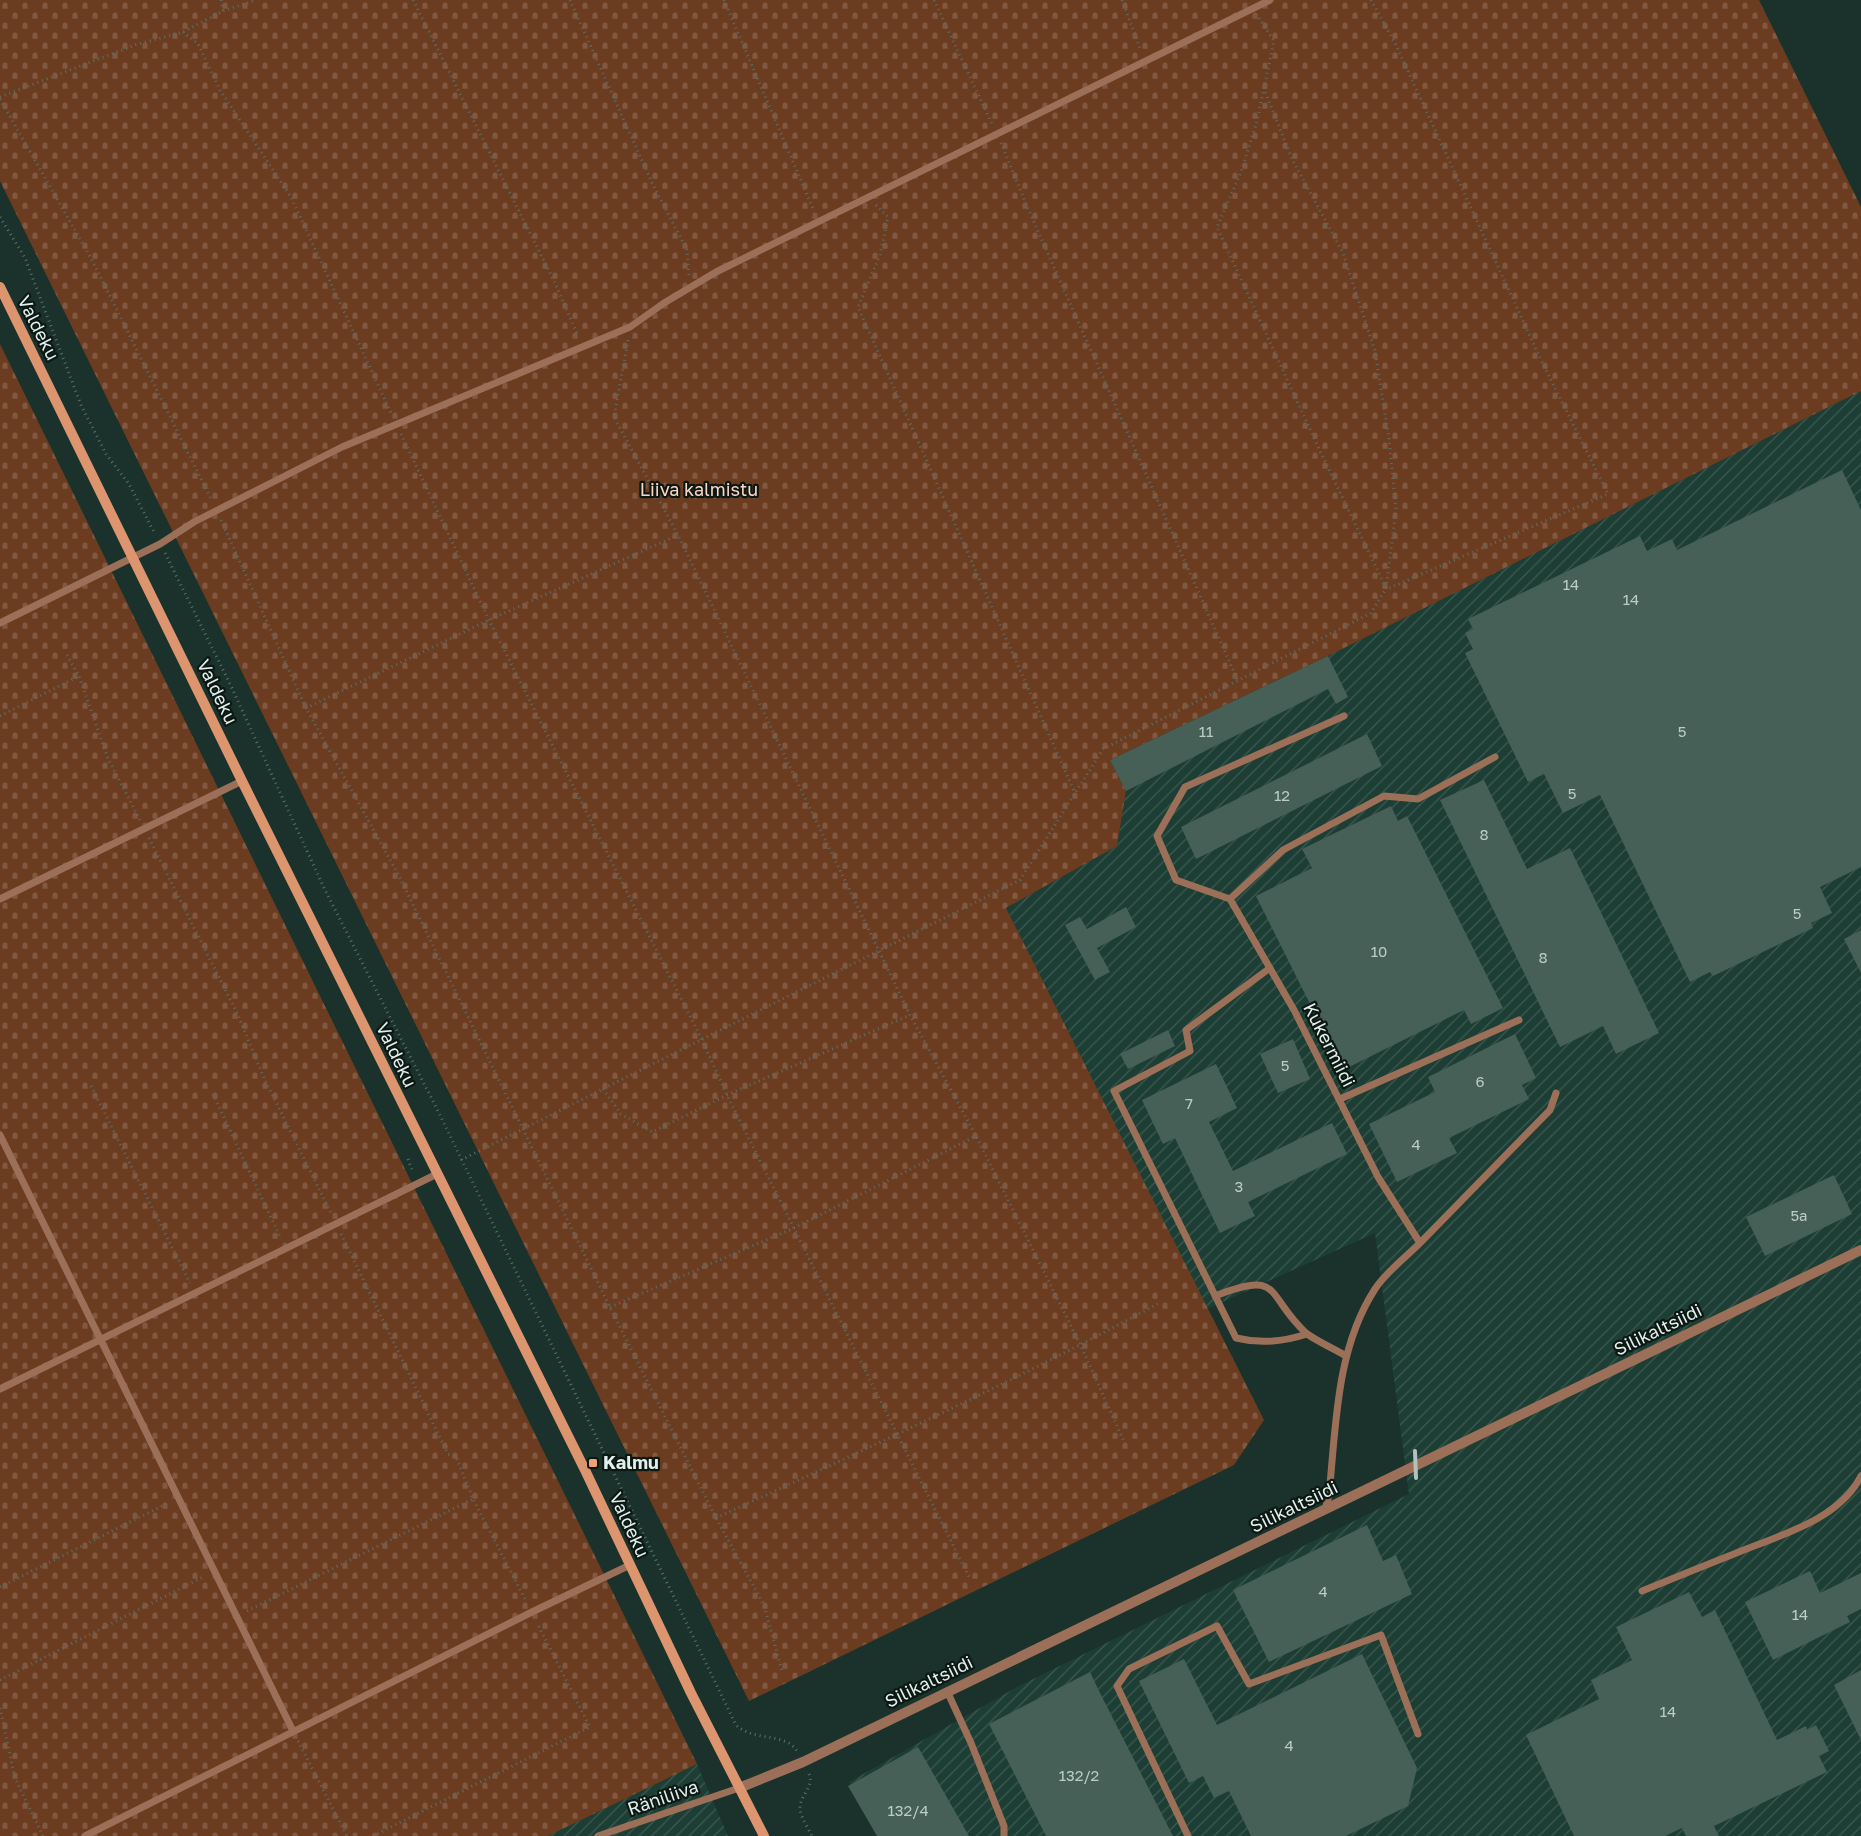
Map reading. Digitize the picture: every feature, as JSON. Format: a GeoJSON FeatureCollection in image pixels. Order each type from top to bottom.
{"type":"FeatureCollection","features":[{"type":"Feature","properties":{"kind":"street","name":"Valdeku"},"geometry":{"type":"LineString","coordinates":[[0,287],[764,1836]]}},
{"type":"Feature","properties":{"kind":"street","name":"Silikaltsiidi"},"geometry":{"type":"LineString","coordinates":[[739,1788],[803,1762],[1861,1250]]}},
{"type":"Feature","properties":{"kind":"lane"},"geometry":{"type":"LineString","coordinates":[[0,623],[160,544],[194,522],[342,447],[630,327],[664,302],[691,287],[1270,0]]}},
{"type":"Feature","properties":{"kind":"lane"},"geometry":{"type":"LineString","coordinates":[[1344,716],[1185,787],[1157,836],[1176,880],[1230,899],[1283,850],[1384,796],[1418,799],[1495,757]]}},
{"type":"Feature","properties":{"kind":"lane"},"geometry":{"type":"LineString","coordinates":[[0,899],[144,827],[242,781]]}},
{"type":"Feature","properties":{"kind":"lane","name":"Kukermiidi"},"geometry":{"type":"LineString","coordinates":[[1230,899],[1270,968],[1340,1099],[1378,1177],[1420,1243]]}},
{"type":"Feature","properties":{"kind":"lane"},"geometry":{"type":"LineString","coordinates":[[1270,968],[1186,1030],[1190,1051],[1114,1092],[1236,1338],[1251,1342],[1285,1341],[1307,1334]]}},
{"type":"Feature","properties":{"kind":"lane"},"geometry":{"type":"LineString","coordinates":[[1340,1099],[1519,1020]]}},
{"type":"Feature","properties":{"kind":"lane"},"geometry":{"type":"LineString","coordinates":[[1325,1510],[1329,1495],[1346,1356],[1356,1324],[1376,1288],[1550,1110],[1556,1093]]}},
{"type":"Feature","properties":{"kind":"lane"},"geometry":{"type":"LineString","coordinates":[[0,1135],[293,1731]]}},
{"type":"Feature","properties":{"kind":"lane"},"geometry":{"type":"LineString","coordinates":[[0,1389],[437,1174]]}},
{"type":"Feature","properties":{"kind":"lane"},"geometry":{"type":"LineString","coordinates":[[1215,1296],[1254,1283],[1272,1290],[1307,1334],[1346,1356]]}},
{"type":"Feature","properties":{"kind":"lane"},"geometry":{"type":"LineString","coordinates":[[1642,1591],[1804,1525],[1835,1506],[1856,1485],[1861,1476]]}},
{"type":"Feature","properties":{"kind":"lane"},"geometry":{"type":"LineString","coordinates":[[85,1836],[532,1612],[630,1565]]}},
{"type":"Feature","properties":{"kind":"lane"},"geometry":{"type":"LineString","coordinates":[[1188,1836],[1117,1686],[1129,1669],[1217,1626],[1249,1684],[1381,1635],[1418,1734]]}},
{"type":"Feature","properties":{"kind":"lane"},"geometry":{"type":"LineString","coordinates":[[947,1691],[997,1808],[1004,1826],[1004,1836]]}},
{"type":"Feature","properties":{"kind":"lane","name":"Räniliiva"},"geometry":{"type":"LineString","coordinates":[[598,1836],[739,1788]]}},
{"type":"Feature","properties":{"kind":"path"},"geometry":{"type":"LineString","coordinates":[[221,0],[223,11]]}},
{"type":"Feature","properties":{"kind":"path"},"geometry":{"type":"LineString","coordinates":[[256,0],[223,11],[183,32],[135,45],[0,98],[92,260],[217,510],[306,708],[398,874],[610,1307],[716,1518],[764,1605],[782,1670]]}},
{"type":"Feature","properties":{"kind":"path"},"geometry":{"type":"LineString","coordinates":[[413,0],[554,281],[583,347]]}},
{"type":"Feature","properties":{"kind":"path"},"geometry":{"type":"LineString","coordinates":[[570,0],[653,185],[687,250],[691,287]]}},
{"type":"Feature","properties":{"kind":"path"},"geometry":{"type":"LineString","coordinates":[[724,0],[818,223]]}},
{"type":"Feature","properties":{"kind":"path"},"geometry":{"type":"LineString","coordinates":[[934,0],[998,134],[1029,211],[1238,681]]}},
{"type":"Feature","properties":{"kind":"path"},"geometry":{"type":"LineString","coordinates":[[1122,0],[1145,62]]}},
{"type":"Feature","properties":{"kind":"path"},"geometry":{"type":"LineString","coordinates":[[1371,0],[1395,43],[1537,351],[1608,494],[1386,589]]}},
{"type":"Feature","properties":{"kind":"path"},"geometry":{"type":"LineString","coordinates":[[1253,9],[1274,41],[1257,121],[1241,172],[1217,227],[1386,589]]}},
{"type":"Feature","properties":{"kind":"path"},"geometry":{"type":"LineString","coordinates":[[183,32],[198,44],[220,90],[291,197],[489,620],[701,1038],[727,1095],[969,1577]]}},
{"type":"Feature","properties":{"kind":"path"},"geometry":{"type":"LineString","coordinates":[[461,1160],[603,1090],[701,1038],[1020,880],[1103,750],[1371,613],[1386,589],[1396,510],[1389,438],[1375,351],[1343,253],[1292,158],[1264,89]]}},
{"type":"Feature","properties":{"kind":"path"},"geometry":{"type":"LineString","coordinates":[[869,198],[888,217],[880,254],[858,307],[1075,794]]}},
{"type":"Feature","properties":{"kind":"path"},"geometry":{"type":"LineString","coordinates":[[0,218],[25,258],[81,405],[106,454],[130,484],[230,684],[324,890],[461,1160],[736,1725],[744,1732],[756,1736],[787,1741],[793,1744],[798,1752]]}},
{"type":"Feature","properties":{"kind":"path"},"geometry":{"type":"LineString","coordinates":[[630,327],[614,417],[678,535],[910,1015],[976,1136],[1081,1346],[1127,1448]]}},
{"type":"Feature","properties":{"kind":"path"},"geometry":{"type":"LineString","coordinates":[[306,708],[489,620],[678,535]]}},
{"type":"Feature","properties":{"kind":"path"},"geometry":{"type":"LineString","coordinates":[[67,654],[79,676],[108,759],[238,1013],[264,1078],[448,1454],[456,1457],[474,1500],[590,1727],[373,1836]]}},
{"type":"Feature","properties":{"kind":"path"},"geometry":{"type":"LineString","coordinates":[[0,716],[79,676]]}},
{"type":"Feature","properties":{"kind":"path"},"geometry":{"type":"LineString","coordinates":[[603,1090],[621,1114],[652,1132],[727,1095],[910,1015]]}},
{"type":"Feature","properties":{"kind":"path"},"geometry":{"type":"LineString","coordinates":[[92,1086],[195,1293]]}},
{"type":"Feature","properties":{"kind":"path"},"geometry":{"type":"LineString","coordinates":[[213,1094],[285,1249]]}},
{"type":"Feature","properties":{"kind":"path"},"geometry":{"type":"LineString","coordinates":[[610,1307],[794,1228],[976,1136]]}},
{"type":"Feature","properties":{"kind":"path"},"geometry":{"type":"LineString","coordinates":[[716,1518],[898,1434],[1081,1346],[1161,1302]]}},
{"type":"Feature","properties":{"kind":"path"},"geometry":{"type":"LineString","coordinates":[[0,1587],[179,1497]]}},
{"type":"Feature","properties":{"kind":"path"},"geometry":{"type":"LineString","coordinates":[[237,1616],[474,1500]]}},
{"type":"Feature","properties":{"kind":"path"},"geometry":{"type":"LineString","coordinates":[[0,1680],[215,1571]]}},
{"type":"Feature","properties":{"kind":"path"},"geometry":{"type":"LineString","coordinates":[[0,1708],[15,1778],[43,1836]]}},
{"type":"Feature","properties":{"kind":"path"},"geometry":{"type":"LineString","coordinates":[[293,1731],[347,1836]]}},
{"type":"Feature","properties":{"kind":"path"},"geometry":{"type":"LineString","coordinates":[[808,1774],[811,1779],[801,1800],[800,1810],[812,1836]]}},
{"type":"Feature","properties":{"kind":"shaded area"},"geometry":{"type":"Polygon","coordinates":[[[1861,391],[1861,1836],[886,1836],[849,1782],[1019,1686],[1409,1494],[1375,1233],[1207,1309],[1006,908],[1117,846],[1126,791],[1110,760],[1328,656],[1861,391]]]}},
{"type":"Feature","properties":{"kind":"shaded area"},"geometry":{"type":"Polygon","coordinates":[[[697,1764],[728,1836],[548,1836],[697,1764]]]}},
{"type":"Feature","properties":{"kind":"green space","name":"Liiva kalmistu"},"geometry":{"type":"Polygon","coordinates":[[[0,0],[1759,0],[1861,207],[1861,391],[1328,656],[1110,760],[1126,791],[1117,846],[1006,908],[1264,1420],[1234,1465],[749,1701],[0,181],[0,0]]]}},
{"type":"Feature","properties":{"kind":"green space"},"geometry":{"type":"Polygon","coordinates":[[[0,344],[697,1764],[548,1836],[0,1836],[0,344]]]}},
{"type":"Feature","properties":{"kind":"building"},"geometry":{"type":"Polygon","coordinates":[[[1842,470],[1861,510],[1861,867],[1820,887],[1832,913],[1811,923],[1813,928],[1713,976],[1710,972],[1690,982],[1600,795],[1563,813],[1544,774],[1528,782],[1465,653],[1473,649],[1465,633],[1473,629],[1468,619],[1640,536],[1647,551],[1672,539],[1677,550],[1842,470]]]}},
{"type":"Feature","properties":{"kind":"building"},"geometry":{"type":"Polygon","coordinates":[[[1328,656],[1348,697],[1336,704],[1328,689],[1126,791],[1110,760],[1328,656]]]}},
{"type":"Feature","properties":{"kind":"building"},"geometry":{"type":"Polygon","coordinates":[[[1367,734],[1382,766],[1196,859],[1181,827],[1367,734]]]}},
{"type":"Feature","properties":{"kind":"building"},"geometry":{"type":"Polygon","coordinates":[[[1484,780],[1527,869],[1570,848],[1659,1033],[1616,1054],[1603,1026],[1560,1047],[1440,800],[1484,780]]]}},
{"type":"Feature","properties":{"kind":"building"},"geometry":{"type":"Polygon","coordinates":[[[1391,806],[1398,821],[1407,816],[1503,1008],[1471,1024],[1464,1010],[1343,1070],[1256,896],[1312,868],[1302,849],[1391,806]]]}},
{"type":"Feature","properties":{"kind":"building"},"geometry":{"type":"Polygon","coordinates":[[[1126,907],[1136,927],[1097,948],[1110,972],[1095,980],[1065,925],[1080,917],[1087,929],[1126,907]]]}},
{"type":"Feature","properties":{"kind":"building"},"geometry":{"type":"Polygon","coordinates":[[[1861,930],[1861,973],[1844,939],[1861,930]]]}},
{"type":"Feature","properties":{"kind":"building"},"geometry":{"type":"Polygon","coordinates":[[[1168,1030],[1175,1046],[1128,1069],[1120,1054],[1168,1030]]]}},
{"type":"Feature","properties":{"kind":"building"},"geometry":{"type":"Polygon","coordinates":[[[1515,1034],[1536,1078],[1522,1085],[1529,1099],[1449,1138],[1457,1153],[1397,1182],[1369,1124],[1435,1092],[1428,1077],[1515,1034]]]}},
{"type":"Feature","properties":{"kind":"building"},"geometry":{"type":"Polygon","coordinates":[[[1293,1039],[1310,1079],[1278,1093],[1260,1054],[1293,1039]]]}},
{"type":"Feature","properties":{"kind":"building"},"geometry":{"type":"Polygon","coordinates":[[[1216,1064],[1237,1108],[1209,1122],[1233,1171],[1332,1123],[1347,1154],[1248,1202],[1255,1216],[1220,1233],[1175,1138],[1163,1144],[1142,1100],[1216,1064]]]}},
{"type":"Feature","properties":{"kind":"building"},"geometry":{"type":"Polygon","coordinates":[[[1834,1175],[1852,1214],[1765,1256],[1746,1217],[1834,1175]]]}},
{"type":"Feature","properties":{"kind":"building"},"geometry":{"type":"Polygon","coordinates":[[[1367,1525],[1383,1561],[1396,1555],[1412,1594],[1269,1662],[1233,1590],[1367,1525]]]}},
{"type":"Feature","properties":{"kind":"building"},"geometry":{"type":"Polygon","coordinates":[[[1810,1571],[1820,1593],[1861,1573],[1861,1609],[1847,1616],[1850,1622],[1773,1660],[1745,1602],[1810,1571]]]}},
{"type":"Feature","properties":{"kind":"building"},"geometry":{"type":"Polygon","coordinates":[[[1689,1592],[1702,1617],[1715,1610],[1777,1740],[1806,1726],[1807,1730],[1816,1725],[1829,1751],[1819,1756],[1827,1772],[1714,1826],[1719,1836],[1686,1836],[1682,1828],[1665,1836],[1574,1836],[1526,1735],[1599,1699],[1591,1680],[1632,1660],[1616,1627],[1689,1592]]]}},
{"type":"Feature","properties":{"kind":"building"},"geometry":{"type":"Polygon","coordinates":[[[1362,1654],[1417,1768],[1408,1806],[1346,1836],[1251,1836],[1229,1791],[1214,1798],[1203,1776],[1189,1783],[1139,1681],[1184,1659],[1217,1725],[1362,1654]]]}},
{"type":"Feature","properties":{"kind":"building"},"geometry":{"type":"Polygon","coordinates":[[[1861,1670],[1861,1740],[1834,1685],[1861,1670]]]}},
{"type":"Feature","properties":{"kind":"building"},"geometry":{"type":"Polygon","coordinates":[[[1090,1672],[1173,1836],[1046,1836],[989,1724],[1090,1672]]]}},
{"type":"Feature","properties":{"kind":"building"},"geometry":{"type":"Polygon","coordinates":[[[918,1747],[969,1836],[877,1836],[848,1786],[918,1747]]]}},
{"type":"Feature","properties":{"kind":"railway"},"geometry":{"type":"LineString","coordinates":[[1415,1451],[1416,1478]]}},
{"type":"Feature","properties":{"kind":"place","name":"Kalmu"},"geometry":{"type":"Point","coordinates":[593,1463]}}]}
